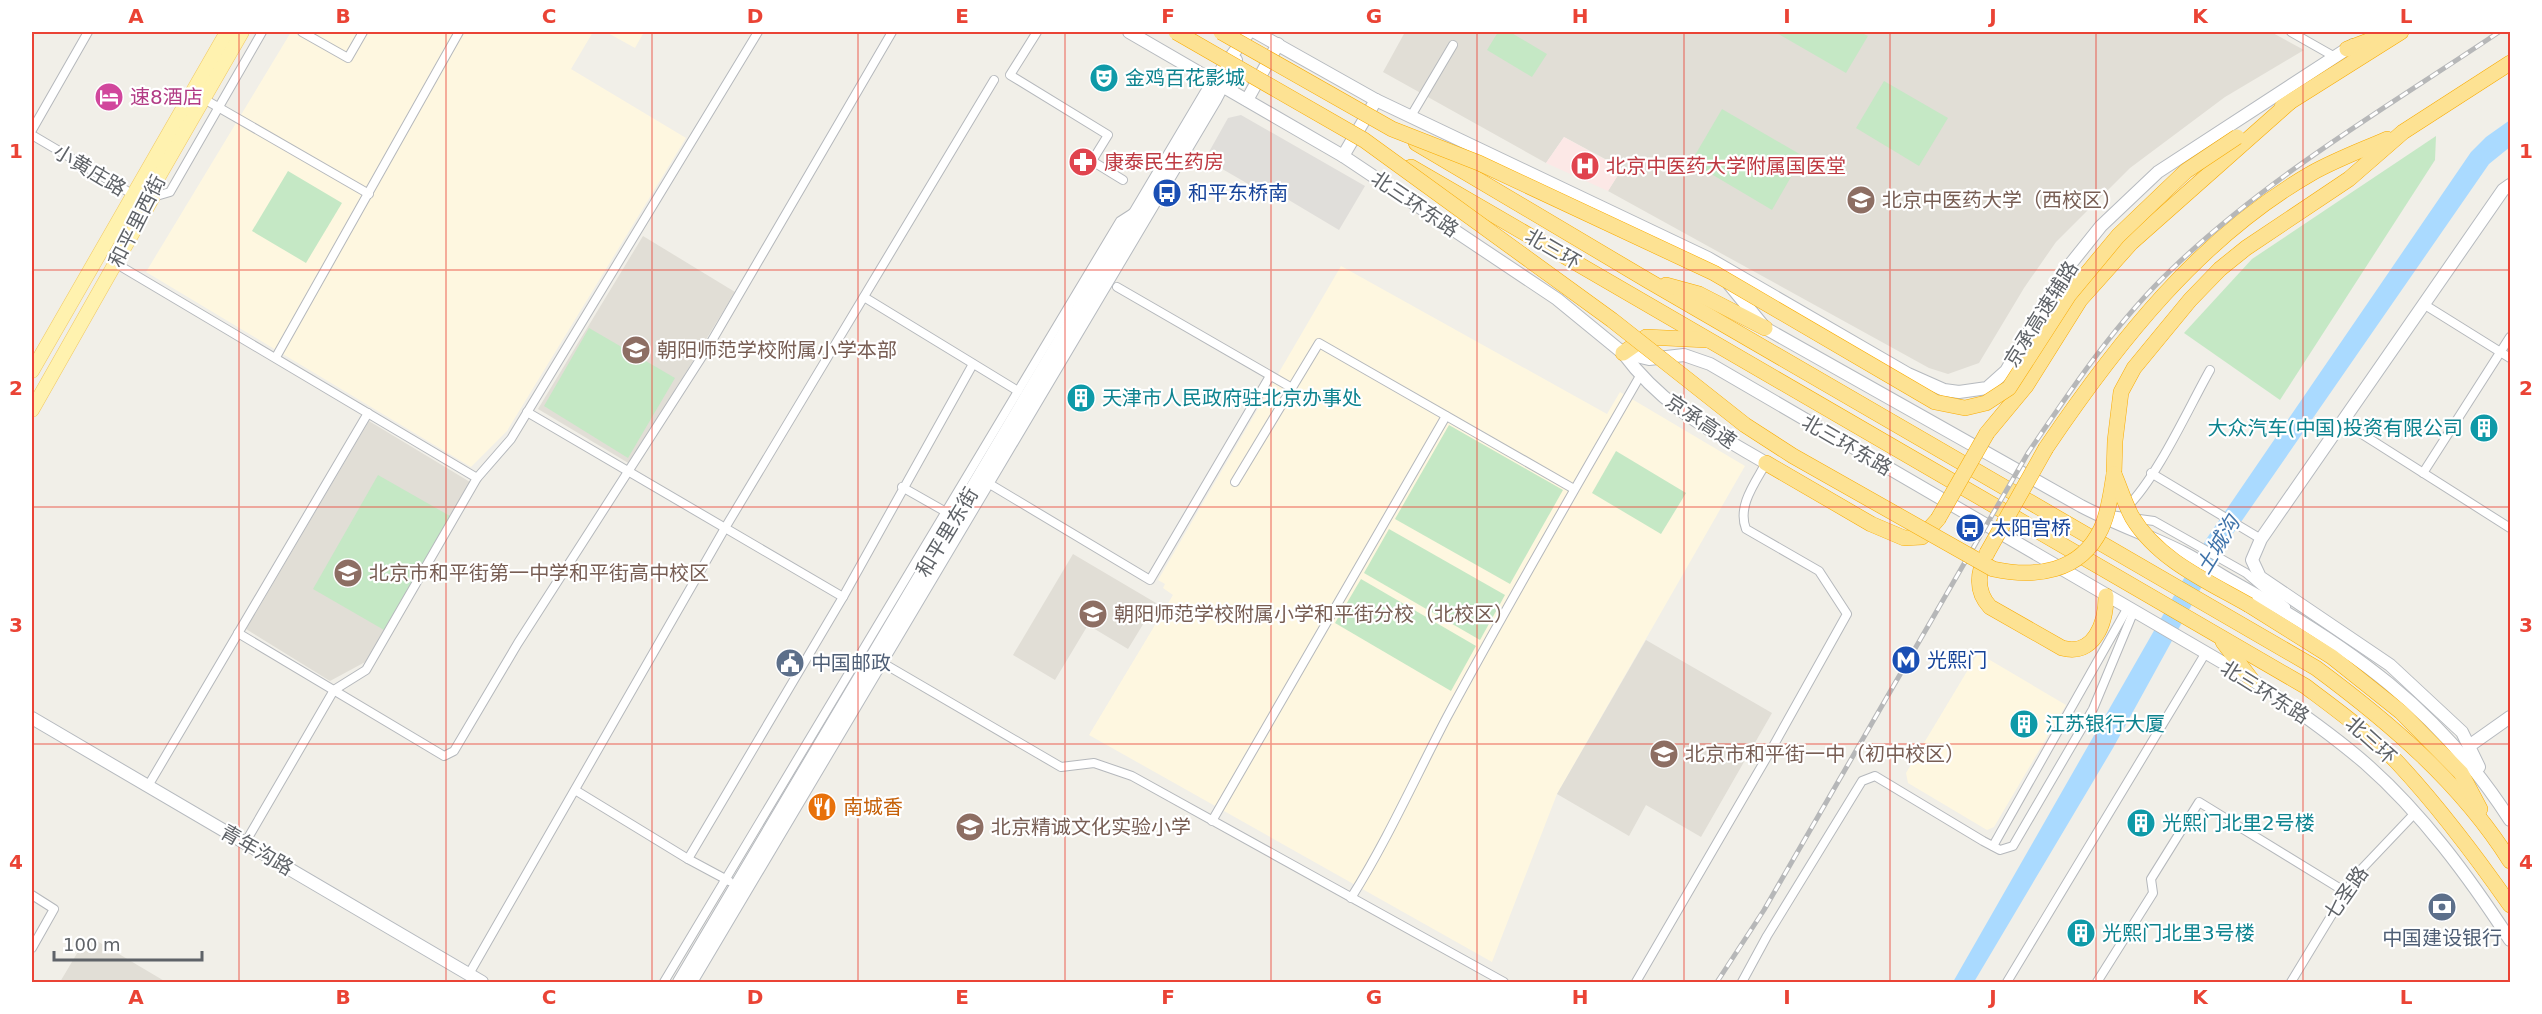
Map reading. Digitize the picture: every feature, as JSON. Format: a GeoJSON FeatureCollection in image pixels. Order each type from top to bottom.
{"type":"FeatureCollection","features":[{"type":"Feature","properties":{"kind":"highway","name":"北三环"},"geometry":{"type":"LineString","coordinates":[[1176,32],[2036,528],[2305,686],[2356,725],[2396,761],[2456,829],[2511,905]]}},
{"type":"Feature","properties":{"kind":"highway","name":"北三环"},"geometry":{"type":"LineString","coordinates":[[1221,32],[1392,129],[1647,280],[2316,668],[2376,712],[2432,765],[2489,827],[2511,861]]}},
{"type":"Feature","properties":{"kind":"highway"},"geometry":{"type":"LineString","coordinates":[[2341,53],[2392,32]]}},
{"type":"Feature","properties":{"kind":"highway"},"geometry":{"type":"LineString","coordinates":[[1392,129],[1479,163],[1714,273],[1935,402],[1965,408],[1986,403],[2009,388],[2069,295],[2118,236],[2186,171],[2400,32]]}},
{"type":"Feature","properties":{"kind":"highway"},"geometry":{"type":"LineString","coordinates":[[1364,140],[1612,320],[1745,424],[1793,456],[1993,569],[2022,575],[2046,573],[2084,552],[2101,530],[2109,505],[2114,474],[2115,441],[2121,392],[2134,368],[2158,336],[2220,270],[2271,231],[2349,178],[2403,132],[2511,63]]}},
{"type":"Feature","properties":{"kind":"highway"},"geometry":{"type":"LineString","coordinates":[[1766,463],[1871,524],[1905,538],[1922,537],[1938,519],[1987,434],[2026,386],[2080,300],[2131,243],[2290,102]]}},
{"type":"Feature","properties":{"kind":"highway"},"geometry":{"type":"LineString","coordinates":[[2106,596],[2106,610],[2097,633],[2086,647],[2074,651],[2062,648],[1990,607],[1983,599],[1979,577],[1981,565],[2046,448],[2090,384],[2136,328],[2210,248],[2312,173],[2403,132]]}},
{"type":"Feature","properties":{"kind":"highway"},"geometry":{"type":"LineString","coordinates":[[1647,280],[1699,294],[1765,328]]}},
{"type":"Feature","properties":{"kind":"highway"},"geometry":{"type":"LineString","coordinates":[[1623,353],[1646,338],[1710,340]]}},
{"type":"Feature","properties":{"kind":"highway"},"geometry":{"type":"LineString","coordinates":[[2114,474],[2132,516],[2146,536],[2174,562],[2249,604],[2332,657],[2401,712],[2461,773],[2489,827]]}},
{"type":"Feature","properties":{"kind":"highway"},"geometry":{"type":"LineString","coordinates":[[2220,638],[2251,680]]}},
{"type":"Feature","properties":{"kind":"main road","name":"和平里西街"},"geometry":{"type":"LineString","coordinates":[[32,371],[37,350],[133,195],[227,32]]}},
{"type":"Feature","properties":{"kind":"main road","name":"和平里西街"},"geometry":{"type":"LineString","coordinates":[[32,410],[151,201],[155,183],[242,32]]}},
{"type":"Feature","properties":{"kind":"street"},"geometry":{"type":"LineString","coordinates":[[32,130],[88,32]]}},
{"type":"Feature","properties":{"kind":"street"},"geometry":{"type":"LineString","coordinates":[[151,201],[170,192],[262,32]]}},
{"type":"Feature","properties":{"kind":"street"},"geometry":{"type":"LineString","coordinates":[[302,32],[348,58],[363,32]]}},
{"type":"Feature","properties":{"kind":"street"},"geometry":{"type":"LineString","coordinates":[[276,357],[459,32]]}},
{"type":"Feature","properties":{"kind":"street"},"geometry":{"type":"LineString","coordinates":[[245,843],[334,690],[366,670],[477,478],[511,439],[758,32]]}},
{"type":"Feature","properties":{"kind":"street"},"geometry":{"type":"LineString","coordinates":[[238,633],[444,756],[454,751],[518,643],[630,472],[710,344],[892,32]]}},
{"type":"Feature","properties":{"kind":"street"},"geometry":{"type":"LineString","coordinates":[[1037,32],[1010,75],[1108,135],[1092,161],[1123,180]]}},
{"type":"Feature","properties":{"kind":"street","name":"北三环东路"},"geometry":{"type":"LineString","coordinates":[[1130,32],[1343,156],[1557,299],[1623,353],[1649,359],[1684,355],[1710,364],[2251,680],[2306,716],[2366,764],[2414,814],[2470,879],[2511,940]]}},
{"type":"Feature","properties":{"kind":"street"},"geometry":{"type":"LineString","coordinates":[[1219,83],[1249,32]]}},
{"type":"Feature","properties":{"kind":"street"},"geometry":{"type":"LineString","coordinates":[[1255,32],[1376,100],[1708,258],[1765,328],[2081,506],[2121,527],[2183,553],[2297,617],[2350,652],[2404,694],[2454,743],[2489,787],[2511,820]]}},
{"type":"Feature","properties":{"kind":"street"},"geometry":{"type":"LineString","coordinates":[[2291,32],[2341,53]]}},
{"type":"Feature","properties":{"kind":"street","name":"京承高速辅路"},"geometry":{"type":"LineString","coordinates":[[1708,258],[1930,385],[1959,392],[1987,388],[2015,360],[2065,271],[2101,226],[2158,172],[2375,32]]}},
{"type":"Feature","properties":{"kind":"street"},"geometry":{"type":"LineString","coordinates":[[1247,100],[1278,44]]}},
{"type":"Feature","properties":{"kind":"street"},"geometry":{"type":"LineString","coordinates":[[1411,116],[1453,45]]}},
{"type":"Feature","properties":{"kind":"street"},"geometry":{"type":"LineString","coordinates":[[469,974],[725,528],[994,80]]}},
{"type":"Feature","properties":{"kind":"street","name":"和平里东街"},"geometry":{"type":"LineString","coordinates":[[679,982],[730,882],[1137,210],[1219,83]]}},
{"type":"Feature","properties":{"kind":"street","name":"和平里东街"},"geometry":{"type":"LineString","coordinates":[[691,982],[988,483],[1219,83]]}},
{"type":"Feature","properties":{"kind":"street"},"geometry":{"type":"LineString","coordinates":[[204,99],[369,194]]}},
{"type":"Feature","properties":{"kind":"street"},"geometry":{"type":"LineString","coordinates":[[1343,156],[1376,100]]}},
{"type":"Feature","properties":{"kind":"street","name":"小黄庄路"},"geometry":{"type":"LineString","coordinates":[[32,135],[133,195],[151,201]]}},
{"type":"Feature","properties":{"kind":"street"},"geometry":{"type":"LineString","coordinates":[[2489,787],[2462,732],[2390,665],[2260,577],[2252,560],[2260,539],[2503,190],[2511,185]]}},
{"type":"Feature","properties":{"kind":"street"},"geometry":{"type":"LineString","coordinates":[[664,982],[730,882],[1120,220],[1137,210]]}},
{"type":"Feature","properties":{"kind":"street"},"geometry":{"type":"LineString","coordinates":[[115,264],[276,357],[477,478]]}},
{"type":"Feature","properties":{"kind":"street"},"geometry":{"type":"LineString","coordinates":[[1117,286],[1292,388]]}},
{"type":"Feature","properties":{"kind":"street"},"geometry":{"type":"LineString","coordinates":[[864,297],[1018,391]]}},
{"type":"Feature","properties":{"kind":"street"},"geometry":{"type":"LineString","coordinates":[[2425,305],[2511,358]]}},
{"type":"Feature","properties":{"kind":"street"},"geometry":{"type":"LineString","coordinates":[[2423,473],[2511,337]]}},
{"type":"Feature","properties":{"kind":"street"},"geometry":{"type":"LineString","coordinates":[[1236,482],[1319,343],[1574,489]]}},
{"type":"Feature","properties":{"kind":"street","name":"京承高速"},"geometry":{"type":"LineString","coordinates":[[1623,353],[1640,376],[1680,412],[1766,463]]}},
{"type":"Feature","properties":{"kind":"street"},"geometry":{"type":"LineString","coordinates":[[1351,898],[1381,850],[1447,718],[1649,359]]}},
{"type":"Feature","properties":{"kind":"street"},"geometry":{"type":"LineString","coordinates":[[688,859],[843,597],[902,487],[973,364]]}},
{"type":"Feature","properties":{"kind":"street"},"geometry":{"type":"LineString","coordinates":[[2114,517],[2136,498],[2210,370]]}},
{"type":"Feature","properties":{"kind":"street"},"geometry":{"type":"LineString","coordinates":[[988,483],[1150,580],[1270,376]]}},
{"type":"Feature","properties":{"kind":"street"},"geometry":{"type":"LineString","coordinates":[[527,412],[843,597]]}},
{"type":"Feature","properties":{"kind":"street"},"geometry":{"type":"LineString","coordinates":[[148,786],[368,413]]}},
{"type":"Feature","properties":{"kind":"street"},"geometry":{"type":"LineString","coordinates":[[1212,821],[1446,416]]}},
{"type":"Feature","properties":{"kind":"street"},"geometry":{"type":"LineString","coordinates":[[2343,422],[2511,528]]}},
{"type":"Feature","properties":{"kind":"street"},"geometry":{"type":"LineString","coordinates":[[1636,982],[1847,614],[1819,571],[1746,529],[1742,520],[1743,506],[1766,463]]}},
{"type":"Feature","properties":{"kind":"street"},"geometry":{"type":"LineString","coordinates":[[2151,473],[2260,539]]}},
{"type":"Feature","properties":{"kind":"street"},"geometry":{"type":"LineString","coordinates":[[902,487],[946,512]]}},
{"type":"Feature","properties":{"kind":"street"},"geometry":{"type":"LineString","coordinates":[[2081,506],[2114,517],[2154,521],[2246,573],[2297,617]]}},
{"type":"Feature","properties":{"kind":"street"},"geometry":{"type":"LineString","coordinates":[[1993,846],[2134,613]]}},
{"type":"Feature","properties":{"kind":"street"},"geometry":{"type":"LineString","coordinates":[[1742,982],[1767,936],[1862,781],[1875,776],[2000,850],[2013,846],[2093,709],[2134,613]]}},
{"type":"Feature","properties":{"kind":"street"},"geometry":{"type":"LineString","coordinates":[[2007,982],[2200,651]]}},
{"type":"Feature","properties":{"kind":"street"},"geometry":{"type":"LineString","coordinates":[[881,662],[1061,767],[1094,764],[1132,776],[1504,982]]}},
{"type":"Feature","properties":{"kind":"street"},"geometry":{"type":"LineString","coordinates":[[2469,746],[2511,717]]}},
{"type":"Feature","properties":{"kind":"street","name":"青年沟路"},"geometry":{"type":"LineString","coordinates":[[32,718],[482,982]]}},
{"type":"Feature","properties":{"kind":"street"},"geometry":{"type":"LineString","coordinates":[[575,790],[730,882]]}},
{"type":"Feature","properties":{"kind":"street"},"geometry":{"type":"LineString","coordinates":[[2097,982],[2153,893],[2151,879],[2199,802],[2344,891]]}},
{"type":"Feature","properties":{"kind":"street","name":"七圣路"},"geometry":{"type":"LineString","coordinates":[[2291,982],[2355,875],[2414,814]]}},
{"type":"Feature","properties":{"kind":"street"},"geometry":{"type":"LineString","coordinates":[[32,895],[54,909],[32,948]]}},
{"type":"Feature","properties":{"kind":"shaded area"},"geometry":{"type":"Polygon","coordinates":[[[291,32],[593,32],[571,69],[686,138],[507,431],[471,467],[146,272],[291,32]]]}},
{"type":"Feature","properties":{"kind":"shaded area"},"geometry":{"type":"Polygon","coordinates":[[[606,32],[644,32],[635,48],[606,32]]]}},
{"type":"Feature","properties":{"kind":"shaded area","name":"北京中医药大学（西校区）"},"geometry":{"type":"Polygon","coordinates":[[[1405,32],[2271,32],[2304,50],[2225,97],[2130,168],[2056,242],[2024,288],[1979,363],[1948,374],[1929,368],[1608,191],[1622,168],[1564,137],[1546,163],[1383,72],[1405,32]]]}},
{"type":"Feature","properties":{"kind":"shaded area"},"geometry":{"type":"Polygon","coordinates":[[[1241,115],[1365,186],[1339,230],[1277,193],[1274,199],[1205,159],[1228,118],[1241,115]]]}},
{"type":"Feature","properties":{"kind":"shaded area","name":"北京中医药大学附属国医堂"},"geometry":{"type":"Polygon","coordinates":[[[1564,137],[1622,169],[1608,191],[1546,163],[1564,137]]]}},
{"type":"Feature","properties":{"kind":"shaded area","name":"朝阳师范学校附属小学本部"},"geometry":{"type":"Polygon","coordinates":[[[643,236],[735,292],[630,464],[538,409],[643,236]]]}},
{"type":"Feature","properties":{"kind":"shaded area"},"geometry":{"type":"Polygon","coordinates":[[[1341,266],[1607,414],[1620,392],[1745,466],[1557,794],[1492,962],[1089,735],[1173,595],[1163,588],[1165,584],[1158,580],[1341,266]]]}},
{"type":"Feature","properties":{"kind":"shaded area","name":"北京市和平街第一中学和平街高中校区"},"geometry":{"type":"Polygon","coordinates":[[[369,421],[470,482],[367,661],[330,681],[246,629],[369,421]]]}},
{"type":"Feature","properties":{"kind":"shaded area","name":"朝阳师范学校附属小学和平街分校（北校区）"},"geometry":{"type":"Polygon","coordinates":[[[1073,554],[1156,603],[1128,649],[1088,625],[1055,680],[1013,655],[1073,554]]]}},
{"type":"Feature","properties":{"kind":"shaded area","name":"北京市和平街一中（初中校区）"},"geometry":{"type":"Polygon","coordinates":[[[1646,640],[1772,713],[1701,837],[1646,805],[1629,836],[1557,794],[1646,640]]]}},
{"type":"Feature","properties":{"kind":"shaded area"},"geometry":{"type":"Polygon","coordinates":[[[1978,653],[2066,705],[1994,827],[1987,830],[1908,783],[1906,773],[1978,653]]]}},
{"type":"Feature","properties":{"kind":"shaded area"},"geometry":{"type":"Polygon","coordinates":[[[92,938],[166,982],[60,982],[82,945],[86,947],[92,938]]]}},
{"type":"Feature","properties":{"kind":"green space"},"geometry":{"type":"Polygon","coordinates":[[[1498,32],[1510,32],[1547,54],[1532,77],[1487,50],[1498,32]]]}},
{"type":"Feature","properties":{"kind":"green space"},"geometry":{"type":"Polygon","coordinates":[[[1775,32],[1860,32],[1868,36],[1846,73],[1775,32]]]}},
{"type":"Feature","properties":{"kind":"green space"},"geometry":{"type":"Polygon","coordinates":[[[1884,81],[1948,118],[1919,166],[1856,128],[1884,81]]]}},
{"type":"Feature","properties":{"kind":"green space"},"geometry":{"type":"Polygon","coordinates":[[[1722,109],[1803,156],[1772,210],[1691,162],[1722,109]]]}},
{"type":"Feature","properties":{"kind":"green space"},"geometry":{"type":"Polygon","coordinates":[[[2436,136],[2435,160],[2280,400],[2184,333],[2252,259],[2436,136]]]}},
{"type":"Feature","properties":{"kind":"green space"},"geometry":{"type":"Polygon","coordinates":[[[288,171],[342,203],[306,263],[252,231],[288,171]]]}},
{"type":"Feature","properties":{"kind":"green space"},"geometry":{"type":"Polygon","coordinates":[[[589,328],[675,378],[628,458],[544,406],[589,328]]]}},
{"type":"Feature","properties":{"kind":"green space"},"geometry":{"type":"Polygon","coordinates":[[[1449,425],[1563,490],[1510,584],[1395,519],[1449,425]]]}},
{"type":"Feature","properties":{"kind":"green space"},"geometry":{"type":"Polygon","coordinates":[[[1616,451],[1686,493],[1661,534],[1592,493],[1616,451]]]}},
{"type":"Feature","properties":{"kind":"green space"},"geometry":{"type":"Polygon","coordinates":[[[378,475],[450,516],[384,630],[313,589],[378,475]]]}},
{"type":"Feature","properties":{"kind":"green space"},"geometry":{"type":"Polygon","coordinates":[[[1389,529],[1505,595],[1480,640],[1364,573],[1389,529]]]}},
{"type":"Feature","properties":{"kind":"green space"},"geometry":{"type":"Polygon","coordinates":[[[1361,579],[1476,646],[1451,691],[1335,623],[1361,579]]]}},
{"type":"Feature","properties":{"kind":"water","name":"土城沟"},"geometry":{"type":"Polygon","coordinates":[[[2510,120],[2510,147],[2489,164],[2223,548],[2113,748],[1974,982],[1953,982],[2207,538],[2471,152],[2486,137],[2510,120]]]}},
{"type":"Feature","properties":{"kind":"railway"},"geometry":{"type":"LineString","coordinates":[[1717,982],[1764,910],[2028,453],[2078,380],[2132,311],[2173,268],[2249,202],[2331,143],[2499,32]]}},
{"type":"Feature","properties":{"kind":"place","name":"金鸡百花影城"},"geometry":{"type":"Point","coordinates":[1104,78]}},
{"type":"Feature","properties":{"kind":"place","name":"速8酒店"},"geometry":{"type":"Point","coordinates":[109,97]}},
{"type":"Feature","properties":{"kind":"place","name":"康泰民生药房"},"geometry":{"type":"Point","coordinates":[1083,162]}},
{"type":"Feature","properties":{"kind":"place","name":"北京中医药大学附属国医堂"},"geometry":{"type":"Point","coordinates":[1585,166]}},
{"type":"Feature","properties":{"kind":"place","name":"和平东桥南"},"geometry":{"type":"Point","coordinates":[1167,193]}},
{"type":"Feature","properties":{"kind":"place","name":"北京中医药大学（西校区）"},"geometry":{"type":"Point","coordinates":[1861,200]}},
{"type":"Feature","properties":{"kind":"place","name":"朝阳师范学校附属小学本部"},"geometry":{"type":"Point","coordinates":[636,350]}},
{"type":"Feature","properties":{"kind":"place","name":"天津市人民政府驻北京办事处"},"geometry":{"type":"Point","coordinates":[1081,398]}},
{"type":"Feature","properties":{"kind":"place","name":"大众汽车(中国)投资有限公司"},"geometry":{"type":"Point","coordinates":[2484,428]}},
{"type":"Feature","properties":{"kind":"place","name":"太阳宫桥"},"geometry":{"type":"Point","coordinates":[1970,528]}},
{"type":"Feature","properties":{"kind":"place","name":"北京市和平街第一中学和平街高中校区"},"geometry":{"type":"Point","coordinates":[348,573]}},
{"type":"Feature","properties":{"kind":"place","name":"朝阳师范学校附属小学和平街分校（北校区）"},"geometry":{"type":"Point","coordinates":[1093,614]}},
{"type":"Feature","properties":{"kind":"place","name":"光熙门"},"geometry":{"type":"Point","coordinates":[1906,660]}},
{"type":"Feature","properties":{"kind":"place","name":"中国邮政"},"geometry":{"type":"Point","coordinates":[790,663]}},
{"type":"Feature","properties":{"kind":"place","name":"江苏银行大厦"},"geometry":{"type":"Point","coordinates":[2024,724]}},
{"type":"Feature","properties":{"kind":"place","name":"北京市和平街一中（初中校区）"},"geometry":{"type":"Point","coordinates":[1664,754]}},
{"type":"Feature","properties":{"kind":"place","name":"南城香"},"geometry":{"type":"Point","coordinates":[822,807]}},
{"type":"Feature","properties":{"kind":"place","name":"光熙门北里2号楼"},"geometry":{"type":"Point","coordinates":[2141,823]}},
{"type":"Feature","properties":{"kind":"place","name":"北京精诚文化实验小学"},"geometry":{"type":"Point","coordinates":[970,827]}},
{"type":"Feature","properties":{"kind":"place","name":"中国建设银行"},"geometry":{"type":"Point","coordinates":[2442,907]}},
{"type":"Feature","properties":{"kind":"place","name":"光熙门北里3号楼"},"geometry":{"type":"Point","coordinates":[2081,933]}}]}
